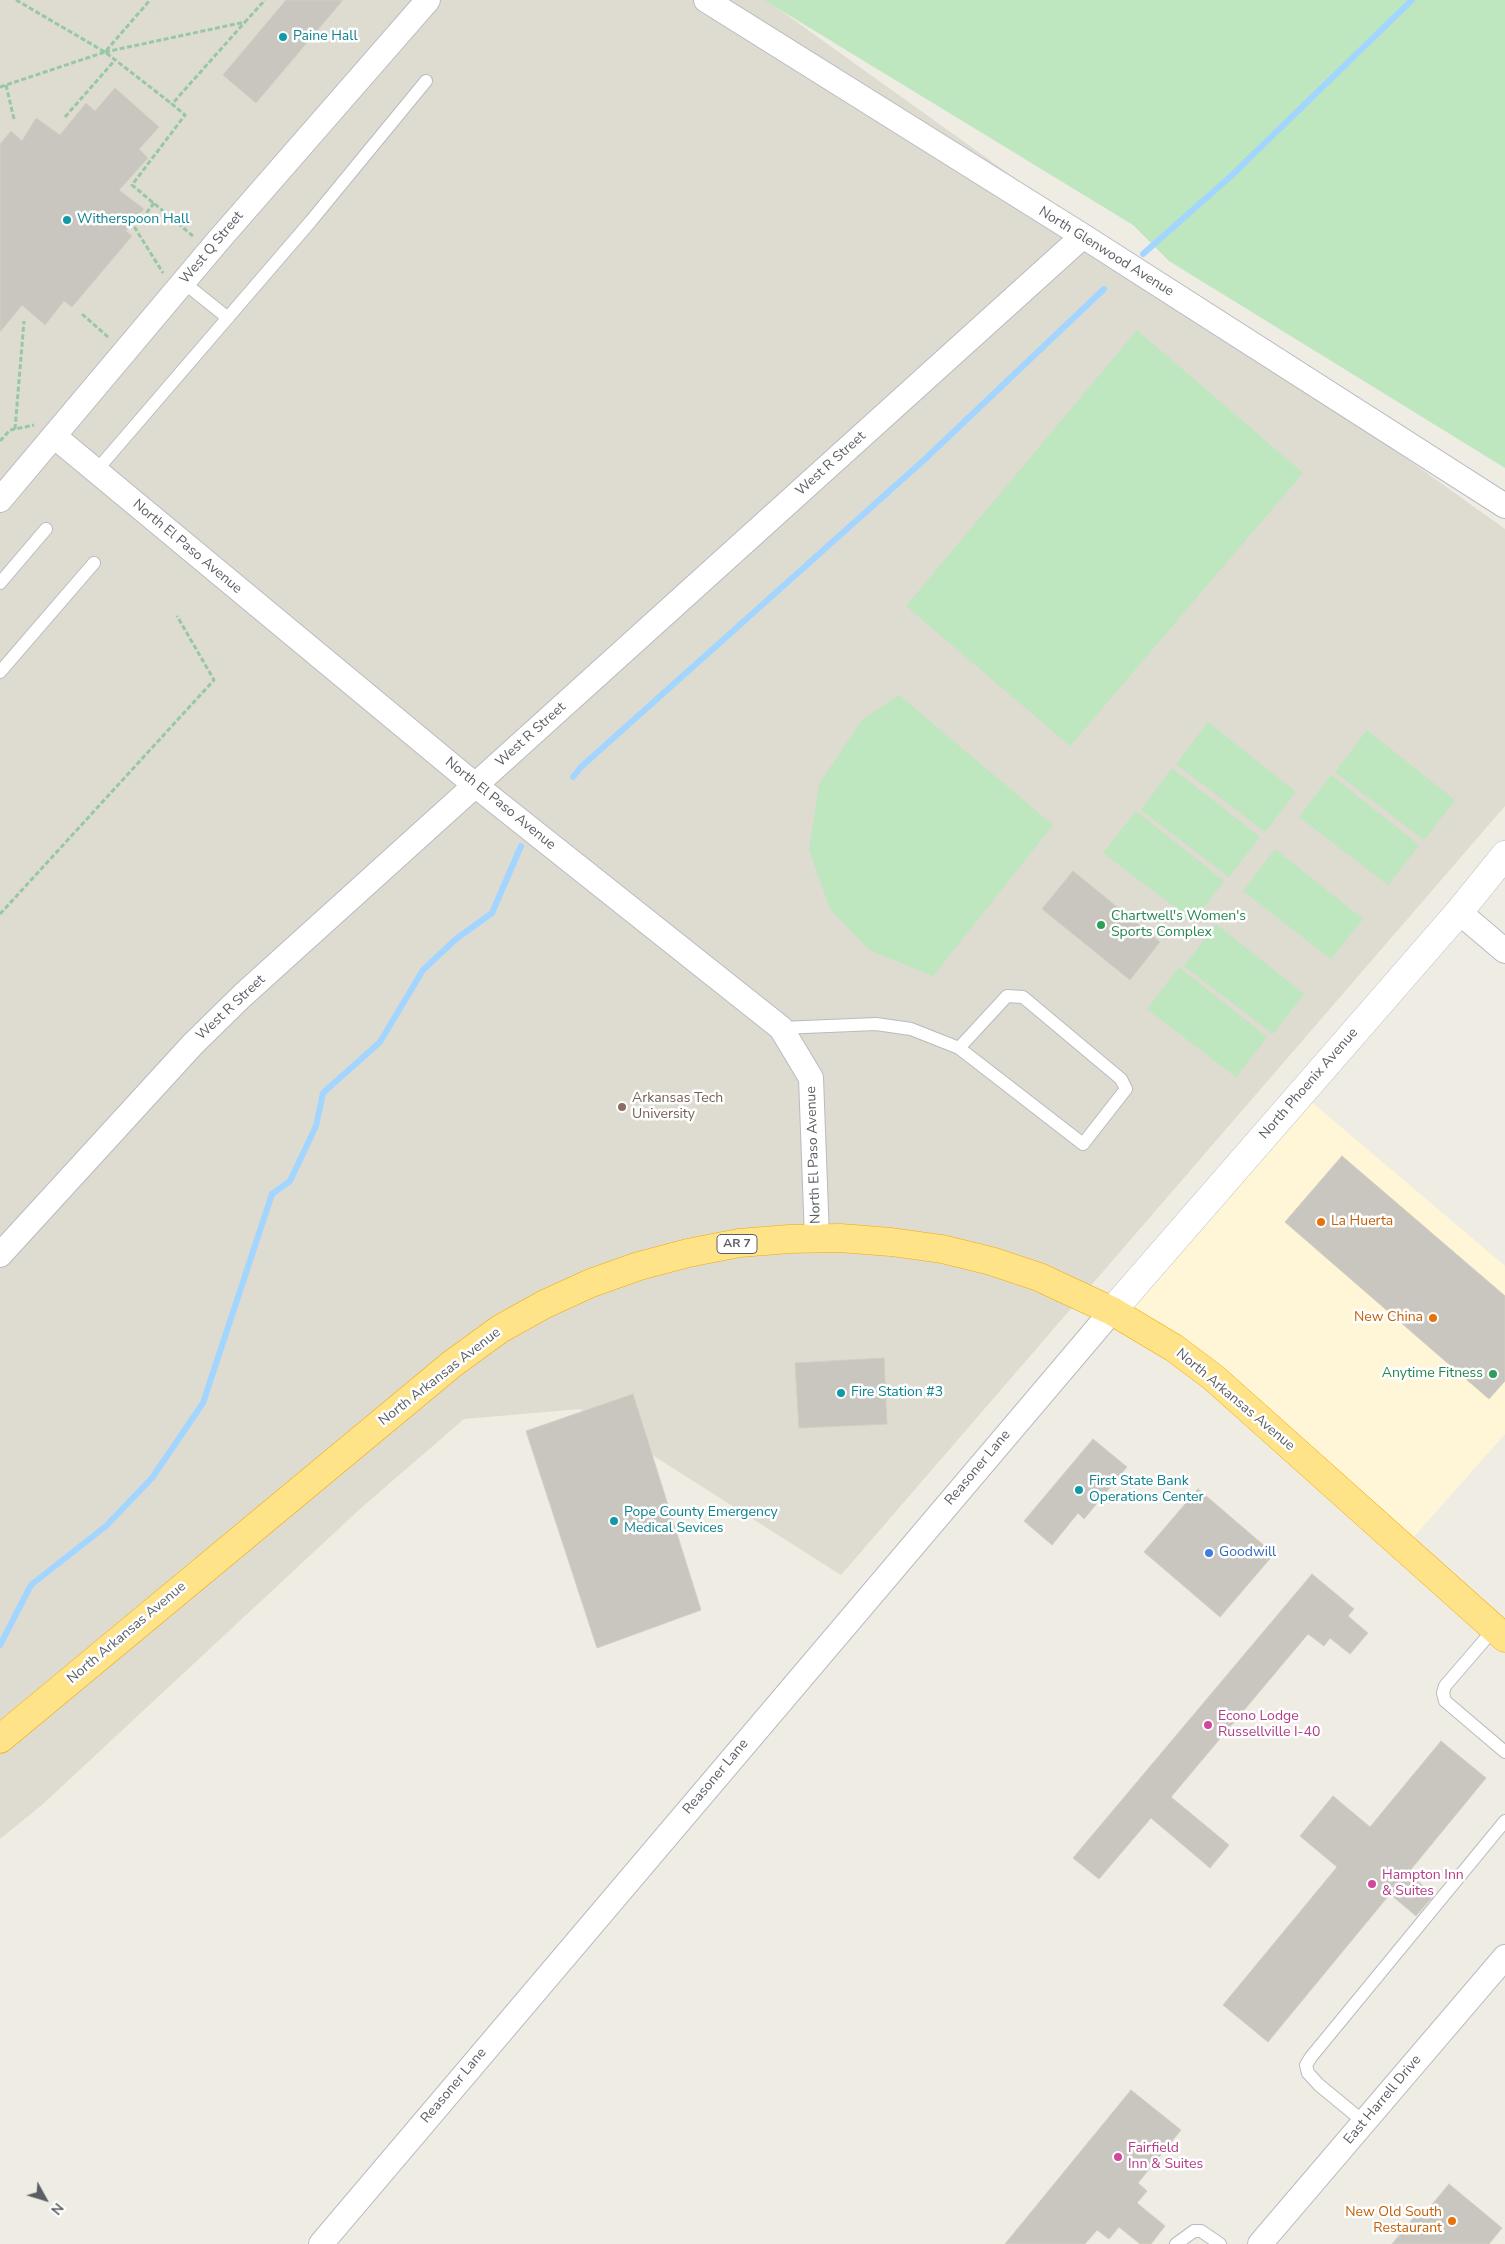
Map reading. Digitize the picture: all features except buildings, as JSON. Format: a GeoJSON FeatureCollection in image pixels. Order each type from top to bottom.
{"type":"FeatureCollection","features":[{"type":"Feature","properties":{"kind":"highway","name":"North Arkansas Avenue"},"geometry":{"type":"LineString","coordinates":[[0,1739],[452,1364],[500,1329],[568,1293],[639,1266],[688,1253],[739,1243],[816,1238],[891,1242],[942,1249],[991,1261],[1039,1277],[1112,1311],[1174,1348],[1214,1378],[1500,1634]]}},
{"type":"Feature","properties":{"kind":"street","name":"West Q Street"},"geometry":{"type":"LineString","coordinates":[[0,500],[45,430],[175,280],[428,0]]}},
{"type":"Feature","properties":{"kind":"street","name":"North Glenwood Avenue"},"geometry":{"type":"LineString","coordinates":[[706,0],[1083,236],[1505,506]]}},
{"type":"Feature","properties":{"kind":"street","name":"West R Street"},"geometry":{"type":"LineString","coordinates":[[0,1255],[193,1044],[243,995],[1083,236]]}},
{"type":"Feature","properties":{"kind":"street","name":"North El Paso Avenue"},"geometry":{"type":"LineString","coordinates":[[45,430],[476,785],[781,1028],[811,1078],[816,1238]]}},
{"type":"Feature","properties":{"kind":"street","name":"North Phoenix Avenue"},"geometry":{"type":"LineString","coordinates":[[1112,1311],[1459,912],[1505,855]]}},
{"type":"Feature","properties":{"kind":"street"},"geometry":{"type":"LineString","coordinates":[[1459,912],[1505,951]]}},
{"type":"Feature","properties":{"kind":"street","name":"Reasoner Lane"},"geometry":{"type":"LineString","coordinates":[[320,2244],[1112,1311]]}},
{"type":"Feature","properties":{"kind":"street","name":"East Harrell Drive"},"geometry":{"type":"LineString","coordinates":[[1260,2244],[1505,1957]]}},
{"type":"Feature","properties":{"kind":"lane"},"geometry":{"type":"LineString","coordinates":[[96,471],[228,318],[426,81]]}},
{"type":"Feature","properties":{"kind":"lane"},"geometry":{"type":"LineString","coordinates":[[175,280],[228,318]]}},
{"type":"Feature","properties":{"kind":"lane"},"geometry":{"type":"LineString","coordinates":[[0,583],[46,529]]}},
{"type":"Feature","properties":{"kind":"lane"},"geometry":{"type":"LineString","coordinates":[[0,672],[94,563]]}},
{"type":"Feature","properties":{"kind":"lane"},"geometry":{"type":"LineString","coordinates":[[781,1028],[876,1024],[911,1029],[959,1048],[1082,1144],[1126,1089],[1121,1079],[1022,997],[1007,996],[959,1048]]}},
{"type":"Feature","properties":{"kind":"lane"},"geometry":{"type":"LineString","coordinates":[[1500,1634],[1445,1686],[1443,1694],[1445,1701],[1505,1752]]}},
{"type":"Feature","properties":{"kind":"lane"},"geometry":{"type":"LineString","coordinates":[[1364,2122],[1319,2085],[1308,2073],[1306,2065],[1505,1821]]}},
{"type":"Feature","properties":{"kind":"lane"},"geometry":{"type":"LineString","coordinates":[[1176,2244],[1194,2231],[1201,2231],[1220,2244]]}},
{"type":"Feature","properties":{"kind":"path"},"geometry":{"type":"LineString","coordinates":[[16,0],[105,52],[185,115],[132,184],[197,240]]}},
{"type":"Feature","properties":{"kind":"path"},"geometry":{"type":"LineString","coordinates":[[105,52],[150,0]]}},
{"type":"Feature","properties":{"kind":"path"},"geometry":{"type":"LineString","coordinates":[[172,104],[265,0]]}},
{"type":"Feature","properties":{"kind":"path"},"geometry":{"type":"LineString","coordinates":[[0,87],[105,52],[245,22]]}},
{"type":"Feature","properties":{"kind":"path"},"geometry":{"type":"LineString","coordinates":[[65,117],[115,60]]}},
{"type":"Feature","properties":{"kind":"path"},"geometry":{"type":"LineString","coordinates":[[6,85],[14,119]]}},
{"type":"Feature","properties":{"kind":"path"},"geometry":{"type":"LineString","coordinates":[[154,202],[135,228],[175,280]]}},
{"type":"Feature","properties":{"kind":"path"},"geometry":{"type":"LineString","coordinates":[[82,314],[113,341]]}},
{"type":"Feature","properties":{"kind":"path"},"geometry":{"type":"LineString","coordinates":[[14,429],[24,321]]}},
{"type":"Feature","properties":{"kind":"path"},"geometry":{"type":"LineString","coordinates":[[0,442],[10,430],[45,430]]}},
{"type":"Feature","properties":{"kind":"path"},"geometry":{"type":"LineString","coordinates":[[0,914],[214,680],[177,616]]}},
{"type":"Feature","properties":{"kind":"shaded area","name":"Arkansas Tech University"},"geometry":{"type":"Polygon","coordinates":[[[0,0],[766,0],[1505,529],[1505,806],[841,1575],[580,1409],[464,1419],[361,1508],[43,1804],[0,1839],[0,0]]]}},
{"type":"Feature","properties":{"kind":"shaded area"},"geometry":{"type":"Polygon","coordinates":[[[1301,1093],[1505,1266],[1505,1434],[1404,1548],[1112,1311],[1301,1093]]]}},
{"type":"Feature","properties":{"kind":"green space"},"geometry":{"type":"Polygon","coordinates":[[[764,0],[1505,0],[1505,468],[1169,261],[1133,225],[764,0]]]}},
{"type":"Feature","properties":{"kind":"green space"},"geometry":{"type":"Polygon","coordinates":[[[1137,330],[1303,473],[1070,746],[906,606],[1137,330]]]}},
{"type":"Feature","properties":{"kind":"green space"},"geometry":{"type":"Polygon","coordinates":[[[899,695],[1053,825],[933,976],[869,950],[830,909],[809,850],[819,784],[862,720],[899,695]]]}},
{"type":"Feature","properties":{"kind":"green space"},"geometry":{"type":"Polygon","coordinates":[[[1208,722],[1296,792],[1265,832],[1176,764],[1208,722]]]}},
{"type":"Feature","properties":{"kind":"green space"},"geometry":{"type":"Polygon","coordinates":[[[1367,730],[1455,800],[1424,840],[1335,772],[1367,730]]]}},
{"type":"Feature","properties":{"kind":"green space"},"geometry":{"type":"Polygon","coordinates":[[[1172,768],[1260,837],[1229,877],[1141,810],[1172,768]]]}},
{"type":"Feature","properties":{"kind":"green space"},"geometry":{"type":"Polygon","coordinates":[[[1331,775],[1419,845],[1388,885],[1299,817],[1331,775]]]}},
{"type":"Feature","properties":{"kind":"green space"},"geometry":{"type":"Polygon","coordinates":[[[1136,811],[1224,881],[1193,921],[1103,853],[1136,811]]]}},
{"type":"Feature","properties":{"kind":"green space"},"geometry":{"type":"Polygon","coordinates":[[[1275,849],[1363,919],[1331,959],[1243,891],[1275,849]]]}},
{"type":"Feature","properties":{"kind":"green space"},"geometry":{"type":"Polygon","coordinates":[[[1216,924],[1304,994],[1273,1034],[1184,966],[1216,924]]]}},
{"type":"Feature","properties":{"kind":"green space"},"geometry":{"type":"Polygon","coordinates":[[[1179,967],[1267,1037],[1236,1077],[1147,1009],[1179,967]]]}},
{"type":"Feature","properties":{"kind":"waterway"},"geometry":{"type":"LineString","coordinates":[[1143,254],[1231,176],[1412,0]]}},
{"type":"Feature","properties":{"kind":"waterway"},"geometry":{"type":"LineString","coordinates":[[573,777],[581,767],[924,460],[1104,289]]}},
{"type":"Feature","properties":{"kind":"waterway"},"geometry":{"type":"LineString","coordinates":[[0,1645],[31,1585],[106,1526],[152,1478],[203,1403],[272,1194],[290,1181],[316,1126],[323,1093],[380,1042],[423,970],[456,939],[492,913],[521,846]]}},
{"type":"Feature","properties":{"kind":"place","name":"Paine Hall"},"geometry":{"type":"Point","coordinates":[283,37]}},
{"type":"Feature","properties":{"kind":"place","name":"Witherspoon Hall"},"geometry":{"type":"Point","coordinates":[67,220]}},
{"type":"Feature","properties":{"kind":"place","name":"Chartwell's Women's Sports Complex"},"geometry":{"type":"Point","coordinates":[1101,925]}},
{"type":"Feature","properties":{"kind":"place","name":"Arkansas Tech University"},"geometry":{"type":"Point","coordinates":[622,1107]}},
{"type":"Feature","properties":{"kind":"place","name":"La Huerta"},"geometry":{"type":"Point","coordinates":[1321,1222]}},
{"type":"Feature","properties":{"kind":"place","name":"New China"},"geometry":{"type":"Point","coordinates":[1433,1318]}},
{"type":"Feature","properties":{"kind":"place","name":"Anytime Fitness"},"geometry":{"type":"Point","coordinates":[1493,1374]}},
{"type":"Feature","properties":{"kind":"place","name":"Fire Station #3"},"geometry":{"type":"Point","coordinates":[841,1393]}},
{"type":"Feature","properties":{"kind":"place","name":"First State Bank Operations Center"},"geometry":{"type":"Point","coordinates":[1079,1490]}},
{"type":"Feature","properties":{"kind":"place","name":"Pope County Emergency Medical Sevices"},"geometry":{"type":"Point","coordinates":[614,1521]}},
{"type":"Feature","properties":{"kind":"place","name":"Goodwill"},"geometry":{"type":"Point","coordinates":[1209,1553]}},
{"type":"Feature","properties":{"kind":"place","name":"Econo Lodge Russellville I-40"},"geometry":{"type":"Point","coordinates":[1208,1725]}},
{"type":"Feature","properties":{"kind":"place","name":"Hampton Inn & Suites"},"geometry":{"type":"Point","coordinates":[1372,1884]}},
{"type":"Feature","properties":{"kind":"place","name":"Fairfield Inn & Suites"},"geometry":{"type":"Point","coordinates":[1118,2157]}},
{"type":"Feature","properties":{"kind":"place","name":"New Old South Restaurant"},"geometry":{"type":"Point","coordinates":[1452,2221]}}]}
